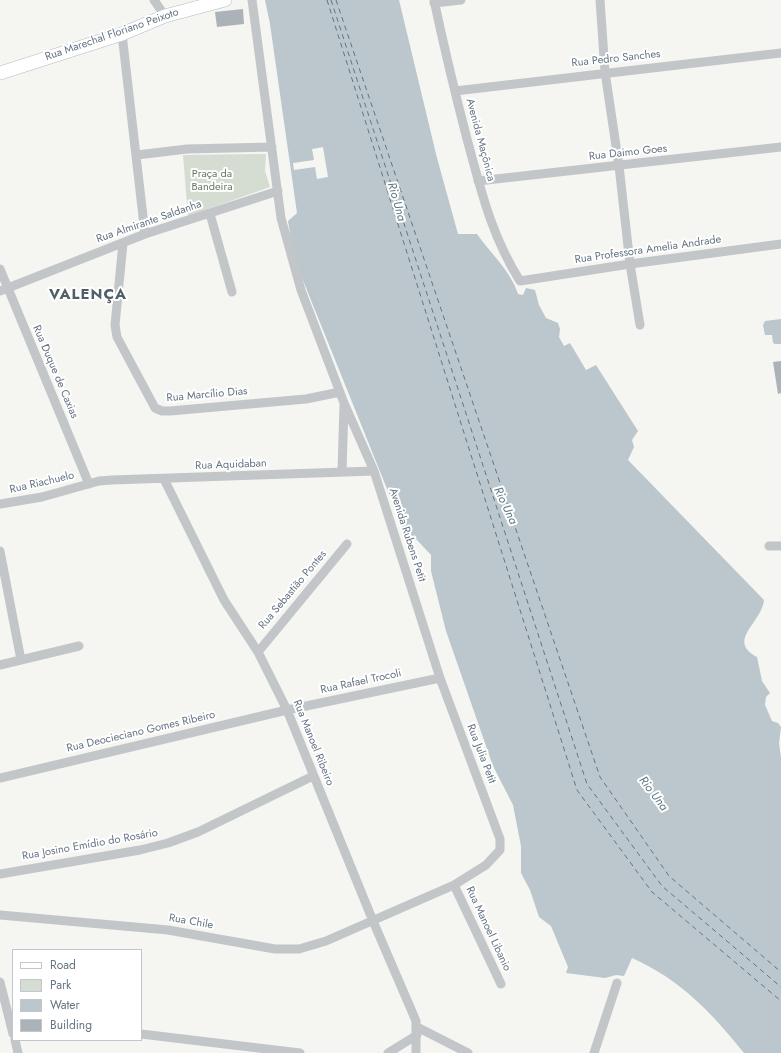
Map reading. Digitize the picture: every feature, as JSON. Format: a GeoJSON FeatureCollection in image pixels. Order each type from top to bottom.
{"type":"FeatureCollection","features":[{"type":"Feature","properties":{"kind":"main road","name":"Rua Marechal Floriano Peixoto"},"geometry":{"type":"LineString","coordinates":[[0,73],[122,34],[165,16],[225,0]]}},
{"type":"Feature","properties":{"kind":"street"},"geometry":{"type":"LineString","coordinates":[[154,0],[165,16]]}},
{"type":"Feature","properties":{"kind":"street"},"geometry":{"type":"LineString","coordinates":[[252,0],[278,191]]}},
{"type":"Feature","properties":{"kind":"street"},"geometry":{"type":"LineString","coordinates":[[434,2],[461,0]]}},
{"type":"Feature","properties":{"kind":"street"},"geometry":{"type":"LineString","coordinates":[[600,0],[605,72],[619,166],[630,264],[640,325]]}},
{"type":"Feature","properties":{"kind":"street","name":"Avenida Maçônica"},"geometry":{"type":"LineString","coordinates":[[434,2],[478,181],[500,247],[520,281]]}},
{"type":"Feature","properties":{"kind":"street"},"geometry":{"type":"LineString","coordinates":[[122,34],[145,234]]}},
{"type":"Feature","properties":{"kind":"street","name":"Rua Pedro Sanches"},"geometry":{"type":"LineString","coordinates":[[455,91],[605,72],[781,54]]}},
{"type":"Feature","properties":{"kind":"street"},"geometry":{"type":"LineString","coordinates":[[137,155],[187,148],[272,147]]}},
{"type":"Feature","properties":{"kind":"street","name":"Rua Daimo Goes"},"geometry":{"type":"LineString","coordinates":[[478,181],[781,147]]}},
{"type":"Feature","properties":{"kind":"street","name":"Rua Almirante Saldanha"},"geometry":{"type":"LineString","coordinates":[[4,290],[145,234],[278,191]]}},
{"type":"Feature","properties":{"kind":"street","name":"Avenida Rubens Petit"},"geometry":{"type":"LineString","coordinates":[[278,191],[281,218],[287,246],[301,290],[344,402],[374,471],[440,678]]}},
{"type":"Feature","properties":{"kind":"street"},"geometry":{"type":"LineString","coordinates":[[210,214],[232,292]]}},
{"type":"Feature","properties":{"kind":"street","name":"Rua Marcílio Dias"},"geometry":{"type":"LineString","coordinates":[[123,243],[116,310],[117,337],[151,401],[159,410],[170,411],[298,400],[340,392]]}},
{"type":"Feature","properties":{"kind":"street","name":"Rua Professora Amelia Andrade"},"geometry":{"type":"LineString","coordinates":[[520,281],[630,264],[781,244]]}},
{"type":"Feature","properties":{"kind":"street","name":"Rua Duque de Caxias"},"geometry":{"type":"LineString","coordinates":[[0,269],[4,290],[90,484]]}},
{"type":"Feature","properties":{"kind":"street","name":"Avenida Rubens Petit"},"geometry":{"type":"LineString","coordinates":[[342,472],[344,402]]}},
{"type":"Feature","properties":{"kind":"street","name":"Rua Aquidaban"},"geometry":{"type":"LineString","coordinates":[[90,484],[112,480],[374,471]]}},
{"type":"Feature","properties":{"kind":"street","name":"Rua Manoel Ribeiro"},"geometry":{"type":"LineString","coordinates":[[164,479],[224,600],[258,652],[287,710],[417,1031]]}},
{"type":"Feature","properties":{"kind":"street","name":"Rua Riachuelo"},"geometry":{"type":"LineString","coordinates":[[0,504],[42,497],[90,484]]}},
{"type":"Feature","properties":{"kind":"street","name":"Rua Sebastião Pontes"},"geometry":{"type":"LineString","coordinates":[[258,652],[347,544]]}},
{"type":"Feature","properties":{"kind":"street"},"geometry":{"type":"LineString","coordinates":[[769,546],[781,546]]}},
{"type":"Feature","properties":{"kind":"street"},"geometry":{"type":"LineString","coordinates":[[0,552],[21,660]]}},
{"type":"Feature","properties":{"kind":"street"},"geometry":{"type":"LineString","coordinates":[[0,665],[79,646]]}},
{"type":"Feature","properties":{"kind":"street","name":"Rua Rafael Trocoli"},"geometry":{"type":"LineString","coordinates":[[287,710],[440,678]]}},
{"type":"Feature","properties":{"kind":"street","name":"Rua Julia Petit"},"geometry":{"type":"LineString","coordinates":[[440,678],[500,839]]}},
{"type":"Feature","properties":{"kind":"street","name":"Rua Deocieciano Gomes Ribeiro"},"geometry":{"type":"LineString","coordinates":[[0,778],[287,710]]}},
{"type":"Feature","properties":{"kind":"street","name":"Rua Josino Emídio do Rosário"},"geometry":{"type":"LineString","coordinates":[[0,874],[140,850],[168,843],[198,832],[313,776]]}},
{"type":"Feature","properties":{"kind":"street","name":"Rua Chile"},"geometry":{"type":"LineString","coordinates":[[0,915],[168,930],[289,950],[326,941],[454,885],[494,858],[500,850],[500,839]]}},
{"type":"Feature","properties":{"kind":"street","name":"Rua Manoel Libanio"},"geometry":{"type":"LineString","coordinates":[[454,885],[500,984]]}},
{"type":"Feature","properties":{"kind":"street"},"geometry":{"type":"LineString","coordinates":[[0,982],[11,1018]]}},
{"type":"Feature","properties":{"kind":"street"},"geometry":{"type":"LineString","coordinates":[[594,1053],[617,983]]}},
{"type":"Feature","properties":{"kind":"street"},"geometry":{"type":"LineString","coordinates":[[388,1053],[417,1031]]}},
{"type":"Feature","properties":{"kind":"street"},"geometry":{"type":"LineString","coordinates":[[416,1053],[417,1031]]}},
{"type":"Feature","properties":{"kind":"street"},"geometry":{"type":"LineString","coordinates":[[417,1031],[468,1053]]}},
{"type":"Feature","properties":{"kind":"street"},"geometry":{"type":"LineString","coordinates":[[142,1034],[300,1053]]}},
{"type":"Feature","properties":{"kind":"street"},"geometry":{"type":"LineString","coordinates":[[15,1041],[18,1053]]}},
{"type":"Feature","properties":{"kind":"green space","name":"Praça da Bandeira"},"geometry":{"type":"Polygon","coordinates":[[[266,154],[265,171],[270,187],[188,216],[183,155],[266,154]]]}},
{"type":"Feature","properties":{"kind":"water","name":"Rio Una"},"geometry":{"type":"Polygon","coordinates":[[[265,0],[399,0],[437,158],[458,234],[477,234],[510,277],[518,294],[523,295],[526,288],[535,290],[539,305],[546,318],[558,323],[560,329],[559,337],[564,346],[570,343],[586,370],[596,365],[638,431],[632,440],[634,447],[628,460],[764,600],[758,616],[748,631],[745,638],[745,644],[748,651],[757,657],[762,681],[770,693],[766,697],[765,705],[772,721],[778,723],[781,727],[779,743],[781,758],[781,1053],[744,1053],[694,998],[666,976],[632,958],[624,976],[616,975],[605,978],[566,973],[568,967],[551,926],[539,917],[530,890],[521,873],[521,846],[513,805],[493,766],[446,631],[431,571],[431,555],[417,540],[404,531],[294,258],[288,221],[297,213],[270,24],[265,0]]]}},
{"type":"Feature","properties":{"kind":"water"},"geometry":{"type":"Polygon","coordinates":[[[781,319],[781,344],[775,344],[773,343],[772,335],[765,335],[763,325],[765,321],[781,319]]]}},
{"type":"Feature","properties":{"kind":"pier"},"geometry":{"type":"Polygon","coordinates":[[[323,147],[328,177],[317,179],[315,167],[294,170],[293,163],[314,160],[312,149],[323,147]]]}},
{"type":"Feature","properties":{"kind":"building"},"geometry":{"type":"Polygon","coordinates":[[[243,9],[244,24],[217,27],[215,12],[243,9]]]}},
{"type":"Feature","properties":{"kind":"building"},"geometry":{"type":"Polygon","coordinates":[[[781,361],[781,393],[778,394],[773,362],[781,361]]]}},
{"type":"Feature","properties":{"kind":"ferry route"},"geometry":{"type":"LineString","coordinates":[[327,0],[577,790],[652,892],[781,1001]]}},
{"type":"Feature","properties":{"kind":"ferry route"},"geometry":{"type":"LineString","coordinates":[[331,0],[587,784],[662,886],[781,987]]}},
{"type":"Feature","properties":{"kind":"ferry route"},"geometry":{"type":"LineString","coordinates":[[336,0],[600,777],[669,876],[781,972]]}},
{"type":"Feature","properties":{"kind":"district","name":"VALENÇA"},"geometry":{"type":"Point","coordinates":[88,295]}}]}
